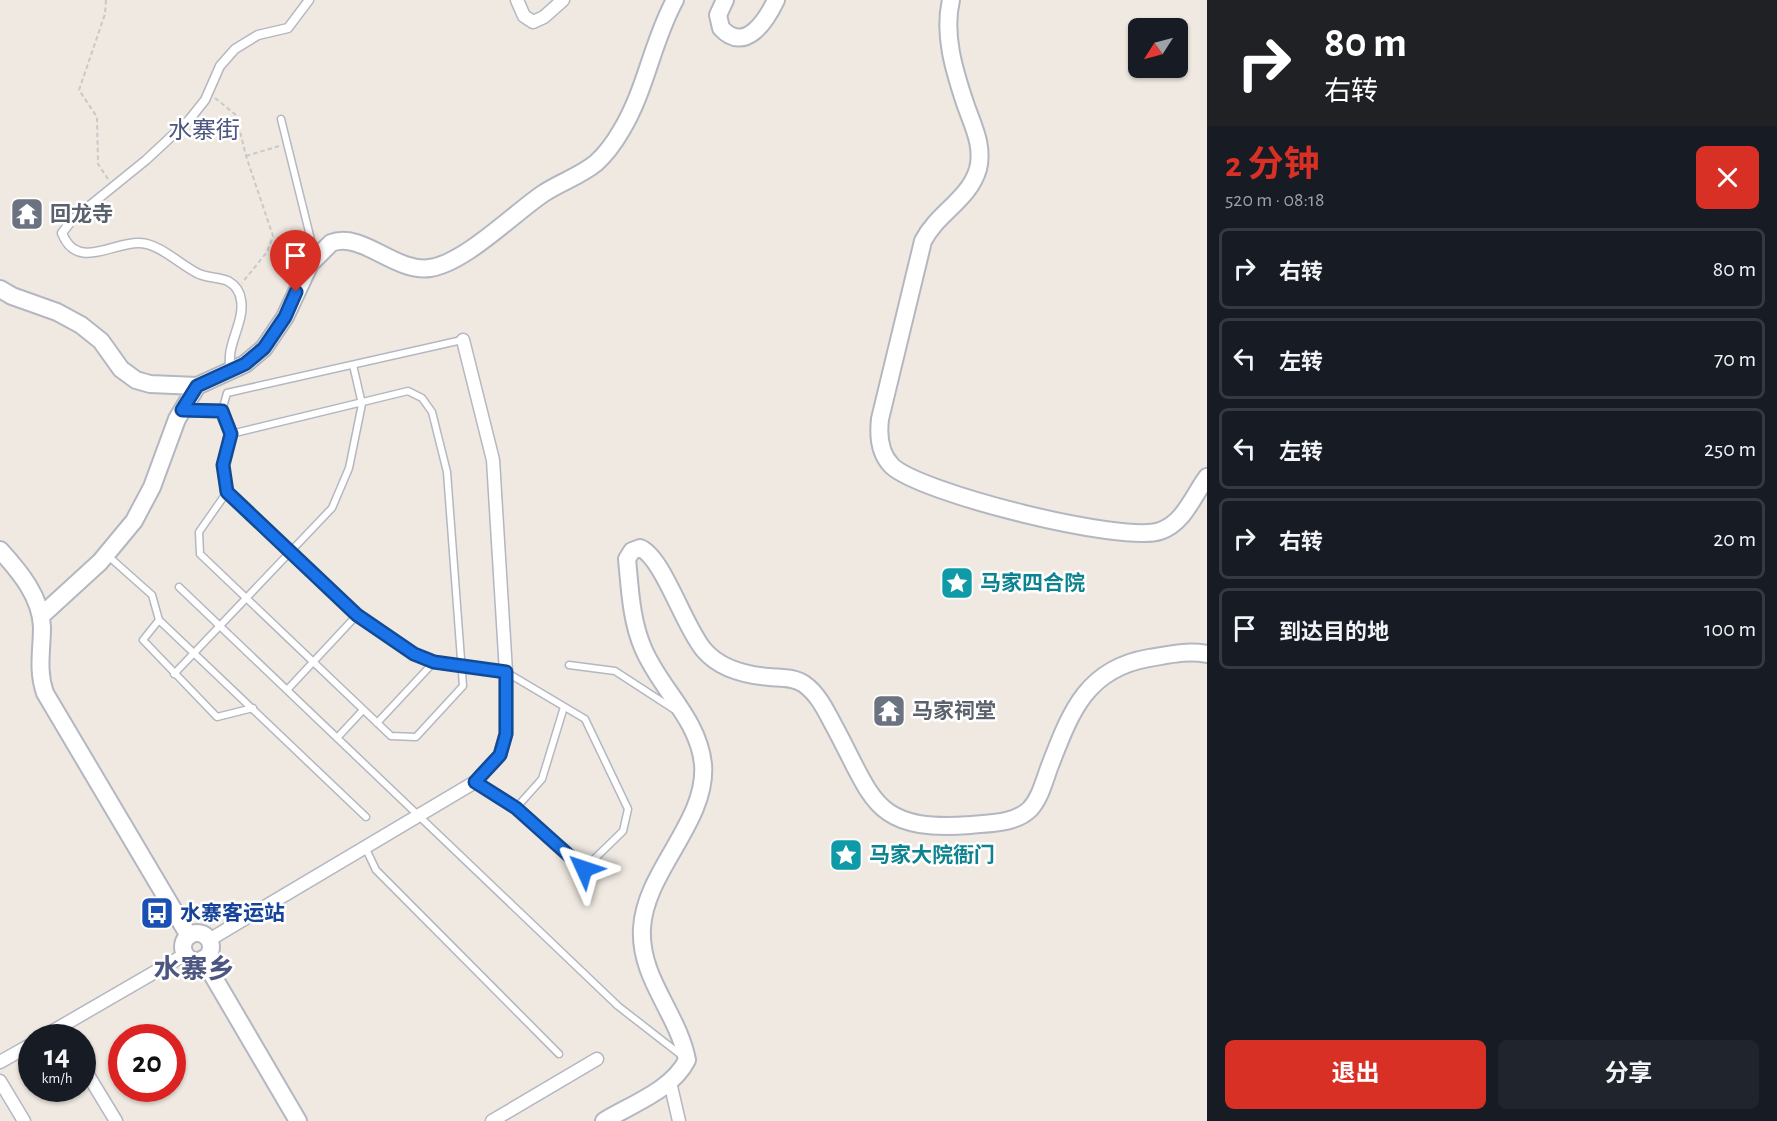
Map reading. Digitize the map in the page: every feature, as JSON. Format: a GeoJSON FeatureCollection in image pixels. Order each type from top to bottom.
{"type":"FeatureCollection","features":[{"type":"Feature","properties":{"kind":"main road"},"geometry":{"type":"LineString","coordinates":[[0,289],[12,296],[57,312],[81,325],[101,341],[121,369],[136,380],[150,384],[197,386],[230,373],[257,355],[270,340],[285,317],[302,278],[316,257],[331,243],[346,241],[411,267],[437,266],[469,249],[544,193],[588,169],[614,143],[630,117],[663,24],[675,0]]}},
{"type":"Feature","properties":{"kind":"main road"},"geometry":{"type":"LineString","coordinates":[[725,0],[718,15],[721,28],[731,36],[743,38],[759,28],[776,0]]}},
{"type":"Feature","properties":{"kind":"main road"},"geometry":{"type":"LineString","coordinates":[[951,0],[948,21],[950,48],[960,87],[978,138],[979,163],[968,190],[935,222],[923,241],[880,419],[879,438],[883,453],[902,473],[936,489],[1091,528],[1131,535],[1159,532],[1175,523],[1207,477]]}},
{"type":"Feature","properties":{"kind":"main road"},"geometry":{"type":"LineString","coordinates":[[41,616],[107,555],[134,522],[143,506],[182,410],[197,386]]}},
{"type":"Feature","properties":{"kind":"main road"},"geometry":{"type":"LineString","coordinates":[[604,1121],[670,1082],[680,1073],[687,1060],[680,1035],[648,971],[642,938],[643,919],[650,895],[693,809],[703,780],[699,745],[684,713],[652,667],[637,632],[627,559],[636,548],[645,550],[654,560],[690,630],[705,652],[738,672],[794,680],[804,684],[822,704],[854,765],[878,804],[895,818],[916,824],[983,824],[1020,817],[1036,801],[1076,709],[1104,674],[1114,667],[1140,660],[1188,652],[1207,654]]}},
{"type":"Feature","properties":{"kind":"main road"},"geometry":{"type":"LineString","coordinates":[[0,550],[32,591],[41,616],[40,671],[45,693],[189,936]]}},
{"type":"Feature","properties":{"kind":"main road"},"geometry":{"type":"LineString","coordinates":[[202,934],[209,940],[211,950],[203,959],[193,960],[186,954],[184,945],[189,936],[202,934]]}},
{"type":"Feature","properties":{"kind":"main road"},"geometry":{"type":"LineString","coordinates":[[203,959],[298,1121]]}},
{"type":"Feature","properties":{"kind":"street"},"geometry":{"type":"LineString","coordinates":[[230,373],[230,351],[241,307],[237,290],[226,280],[197,273],[148,244],[138,242],[100,252],[86,252],[73,249],[66,242],[62,233],[72,220],[177,131],[209,93],[220,66],[235,49],[258,35],[288,28],[309,0]]}},
{"type":"Feature","properties":{"kind":"street"},"geometry":{"type":"LineString","coordinates":[[517,0],[524,16],[533,22],[544,17],[563,0]]}},
{"type":"Feature","properties":{"kind":"street"},"geometry":{"type":"LineString","coordinates":[[209,940],[475,782],[500,755],[506,734],[506,672],[493,460],[463,340]]}},
{"type":"Feature","properties":{"kind":"street"},"geometry":{"type":"LineString","coordinates":[[182,410],[222,411]]}},
{"type":"Feature","properties":{"kind":"street"},"geometry":{"type":"LineString","coordinates":[[77,1024],[186,954]]}},
{"type":"Feature","properties":{"kind":"street"},"geometry":{"type":"LineString","coordinates":[[0,1062],[18,1052]]}},
{"type":"Feature","properties":{"kind":"street"},"geometry":{"type":"LineString","coordinates":[[492,1121],[597,1059]]}},
{"type":"Feature","properties":{"kind":"street"},"geometry":{"type":"LineString","coordinates":[[0,1081],[24,1121]]}},
{"type":"Feature","properties":{"kind":"street"},"geometry":{"type":"LineString","coordinates":[[670,1082],[680,1121]]}},
{"type":"Feature","properties":{"kind":"street"},"geometry":{"type":"LineString","coordinates":[[96,1088],[116,1121]]}},
{"type":"Feature","properties":{"kind":"lane"},"geometry":{"type":"LineString","coordinates":[[281,119],[316,257]]}},
{"type":"Feature","properties":{"kind":"lane"},"geometry":{"type":"LineString","coordinates":[[463,340],[227,393],[222,411],[231,434],[223,465],[227,492],[357,615],[414,654],[434,662],[506,672],[585,719],[627,809],[622,831],[584,869],[516,808],[475,782]]}},
{"type":"Feature","properties":{"kind":"lane"},"geometry":{"type":"LineString","coordinates":[[174,674],[332,508],[349,468],[362,404],[353,365]]}},
{"type":"Feature","properties":{"kind":"lane"},"geometry":{"type":"LineString","coordinates":[[227,492],[199,532],[200,555],[390,736],[416,737],[463,686],[447,472],[432,412],[422,398],[408,391],[231,434]]}},
{"type":"Feature","properties":{"kind":"lane"},"geometry":{"type":"LineString","coordinates":[[107,555],[152,595],[159,620],[366,817]]}},
{"type":"Feature","properties":{"kind":"lane"},"geometry":{"type":"LineString","coordinates":[[179,587],[618,1006],[687,1060]]}},
{"type":"Feature","properties":{"kind":"lane"},"geometry":{"type":"LineString","coordinates":[[287,690],[357,615]]}},
{"type":"Feature","properties":{"kind":"lane"},"geometry":{"type":"LineString","coordinates":[[159,620],[143,640],[217,717],[253,708]]}},
{"type":"Feature","properties":{"kind":"lane"},"geometry":{"type":"LineString","coordinates":[[377,723],[434,662]]}},
{"type":"Feature","properties":{"kind":"lane"},"geometry":{"type":"LineString","coordinates":[[568,665],[615,671],[666,706],[684,713]]}},
{"type":"Feature","properties":{"kind":"lane"},"geometry":{"type":"LineString","coordinates":[[516,808],[542,779],[564,707]]}},
{"type":"Feature","properties":{"kind":"lane"},"geometry":{"type":"LineString","coordinates":[[337,738],[363,710]]}},
{"type":"Feature","properties":{"kind":"lane"},"geometry":{"type":"LineString","coordinates":[[365,846],[376,870],[559,1054]]}},
{"type":"Feature","properties":{"kind":"path"},"geometry":{"type":"LineString","coordinates":[[106,0],[105,14],[79,90],[97,117],[98,164],[113,187]]}},
{"type":"Feature","properties":{"kind":"path"},"geometry":{"type":"LineString","coordinates":[[209,93],[236,115],[246,156],[273,236],[267,252],[237,290]]}},
{"type":"Feature","properties":{"kind":"path"},"geometry":{"type":"LineString","coordinates":[[246,156],[288,143]]}},
{"type":"Feature","properties":{"kind":"place","name":"回龙寺"},"geometry":{"type":"Point","coordinates":[27,214]}},
{"type":"Feature","properties":{"kind":"place","name":"马家四合院"},"geometry":{"type":"Point","coordinates":[957,583]}},
{"type":"Feature","properties":{"kind":"place","name":"马家祠堂"},"geometry":{"type":"Point","coordinates":[889,711]}},
{"type":"Feature","properties":{"kind":"place","name":"马家大院衙门"},"geometry":{"type":"Point","coordinates":[846,855]}},
{"type":"Feature","properties":{"kind":"place","name":"水寨客运站"},"geometry":{"type":"Point","coordinates":[157,913]}},
{"type":"Feature","properties":{"kind":"district","name":"水寨街"},"geometry":{"type":"Point","coordinates":[204,130]}},
{"type":"Feature","properties":{"kind":"district","name":"水寨乡"},"geometry":{"type":"Point","coordinates":[194,969]}},
{"type":"Feature","properties":{"kind":"route"},"geometry":{"type":"LineString","coordinates":[[296,292],[285,317],[264,348],[230,373],[197,386],[182,410],[222,411],[231,434],[223,465],[227,492],[357,615],[414,654],[434,662],[506,672],[506,734],[500,755],[475,782],[516,808],[584,869]]}}]}
